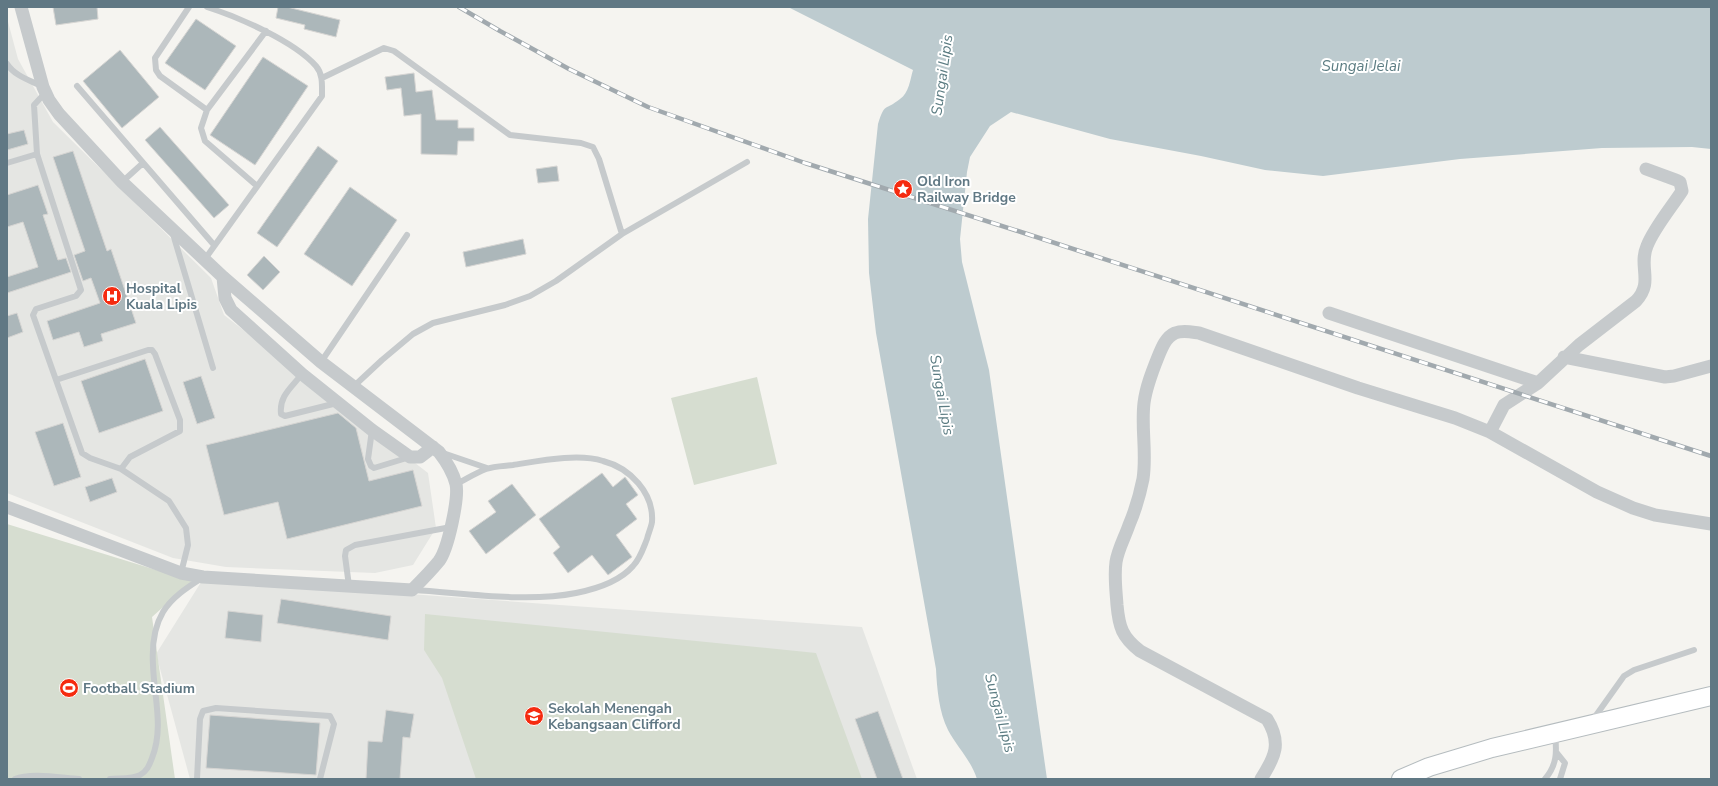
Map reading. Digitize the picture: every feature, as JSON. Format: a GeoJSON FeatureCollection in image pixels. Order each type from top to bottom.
{"type":"FeatureCollection","features":[{"type":"Feature","properties":{"kind":"main road"},"geometry":{"type":"LineString","coordinates":[[1401,779],[1460,757],[1590,724],[1711,696]]}},
{"type":"Feature","properties":{"kind":"street"},"geometry":{"type":"LineString","coordinates":[[7,507],[181,573],[203,577],[412,590],[440,560],[446,549],[457,494],[456,484],[445,461],[436,449],[321,362],[223,277],[122,182],[59,114],[44,89],[21,7]]}},
{"type":"Feature","properties":{"kind":"street"},"geometry":{"type":"LineString","coordinates":[[1490,432],[1504,405],[1538,384],[1564,358],[1636,301],[1644,292],[1646,286],[1644,264],[1647,246],[1682,191],[1680,182],[1646,169]]}},
{"type":"Feature","properties":{"kind":"street"},"geometry":{"type":"LineString","coordinates":[[223,277],[225,298],[231,310],[302,374],[372,430],[410,457],[420,457],[436,449]]}},
{"type":"Feature","properties":{"kind":"street"},"geometry":{"type":"LineString","coordinates":[[1329,313],[1538,384]]}},
{"type":"Feature","properties":{"kind":"street"},"geometry":{"type":"LineString","coordinates":[[1261,779],[1271,764],[1276,739],[1272,728],[1266,719],[1140,651],[1130,643],[1122,633],[1119,620],[1115,581],[1116,561],[1122,542],[1130,525],[1142,485],[1145,459],[1144,404],[1148,380],[1166,339],[1175,333],[1186,331],[1199,333],[1358,388],[1455,418],[1490,432],[1604,495],[1632,508],[1655,515],[1711,524]]}},
{"type":"Feature","properties":{"kind":"street"},"geometry":{"type":"LineString","coordinates":[[1564,358],[1665,377],[1711,366]]}},
{"type":"Feature","properties":{"kind":"lane"},"geometry":{"type":"LineString","coordinates":[[189,7],[155,58],[156,70],[160,76],[207,110]]}},
{"type":"Feature","properties":{"kind":"lane"},"geometry":{"type":"LineString","coordinates":[[205,259],[322,96],[322,78],[317,66],[296,50],[266,31],[229,14],[207,7]]}},
{"type":"Feature","properties":{"kind":"lane"},"geometry":{"type":"LineString","coordinates":[[257,186],[205,141],[201,128],[207,110],[266,31]]}},
{"type":"Feature","properties":{"kind":"lane"},"geometry":{"type":"LineString","coordinates":[[322,78],[384,48],[394,51],[510,134],[582,143],[593,147],[599,159],[622,234]]}},
{"type":"Feature","properties":{"kind":"lane"},"geometry":{"type":"LineString","coordinates":[[7,64],[15,73],[44,89],[34,105],[37,154],[81,290],[76,296],[36,309],[33,315],[82,453],[90,458],[121,469],[169,501],[186,528],[188,545],[181,573]]}},
{"type":"Feature","properties":{"kind":"lane"},"geometry":{"type":"LineString","coordinates":[[77,86],[214,246]]}},
{"type":"Feature","properties":{"kind":"lane"},"geometry":{"type":"LineString","coordinates":[[7,163],[37,154]]}},
{"type":"Feature","properties":{"kind":"lane"},"geometry":{"type":"LineString","coordinates":[[353,387],[413,334],[433,323],[505,305],[530,296],[556,281],[622,234],[747,162]]}},
{"type":"Feature","properties":{"kind":"lane"},"geometry":{"type":"LineString","coordinates":[[122,182],[143,163]]}},
{"type":"Feature","properties":{"kind":"lane"},"geometry":{"type":"LineString","coordinates":[[172,230],[213,368]]}},
{"type":"Feature","properties":{"kind":"lane"},"geometry":{"type":"LineString","coordinates":[[321,362],[407,235]]}},
{"type":"Feature","properties":{"kind":"lane"},"geometry":{"type":"LineString","coordinates":[[56,380],[148,350],[152,350],[155,354],[180,420],[180,431],[130,458],[121,469]]}},
{"type":"Feature","properties":{"kind":"lane"},"geometry":{"type":"LineString","coordinates":[[302,374],[282,400],[280,405],[282,414],[285,416],[338,402]]}},
{"type":"Feature","properties":{"kind":"lane"},"geometry":{"type":"LineString","coordinates":[[372,430],[368,459],[371,466],[374,468],[410,457]]}},
{"type":"Feature","properties":{"kind":"lane"},"geometry":{"type":"LineString","coordinates":[[436,449],[487,468]]}},
{"type":"Feature","properties":{"kind":"lane"},"geometry":{"type":"LineString","coordinates":[[412,590],[531,598],[560,596],[578,592],[613,581],[624,574],[640,557],[652,523],[650,503],[643,489],[634,478],[604,461],[589,458],[551,460],[487,468],[456,484]]}},
{"type":"Feature","properties":{"kind":"lane"},"geometry":{"type":"LineString","coordinates":[[349,586],[345,556],[346,550],[355,545],[451,527]]}},
{"type":"Feature","properties":{"kind":"lane"},"geometry":{"type":"LineString","coordinates":[[110,779],[138,776],[147,770],[157,746],[159,731],[153,664],[155,637],[159,622],[163,612],[170,603],[203,577]]}},
{"type":"Feature","properties":{"kind":"lane"},"geometry":{"type":"LineString","coordinates":[[1590,724],[1624,676],[1634,670],[1694,650]]}},
{"type":"Feature","properties":{"kind":"lane"},"geometry":{"type":"LineString","coordinates":[[197,779],[200,719],[203,711],[216,708],[330,716],[334,724],[320,779]]}},
{"type":"Feature","properties":{"kind":"lane"},"geometry":{"type":"LineString","coordinates":[[1545,779],[1553,767],[1557,753],[1554,733]]}},
{"type":"Feature","properties":{"kind":"lane"},"geometry":{"type":"LineString","coordinates":[[1557,753],[1565,763],[1560,779]]}},
{"type":"Feature","properties":{"kind":"lane"},"geometry":{"type":"LineString","coordinates":[[16,779],[20,777],[35,776],[79,779]]}},
{"type":"Feature","properties":{"kind":"shaded area","name":"Hospital Kuala Lipis"},"geometry":{"type":"Polygon","coordinates":[[[7,18],[18,59],[53,122],[211,278],[224,315],[428,473],[436,528],[413,565],[375,573],[226,567],[173,558],[7,493],[7,18]]]}},
{"type":"Feature","properties":{"kind":"shaded area"},"geometry":{"type":"Polygon","coordinates":[[[757,377],[777,464],[694,485],[671,398],[757,377]]]}},
{"type":"Feature","properties":{"kind":"shaded area"},"geometry":{"type":"Polygon","coordinates":[[[7,524],[192,581],[152,617],[175,779],[7,779],[7,524]]]}},
{"type":"Feature","properties":{"kind":"shaded area","name":"Sekolah Menengah Kebangsaan Clifford"},"geometry":{"type":"Polygon","coordinates":[[[203,579],[862,627],[917,779],[190,779],[156,654],[203,579]]]}},
{"type":"Feature","properties":{"kind":"shaded area"},"geometry":{"type":"Polygon","coordinates":[[[425,614],[816,653],[862,779],[476,779],[442,678],[424,650],[425,614]]]}},
{"type":"Feature","properties":{"kind":"water"},"geometry":{"type":"Polygon","coordinates":[[[788,7],[1711,7],[1711,149],[1692,147],[1602,148],[1460,159],[1323,176],[1265,170],[1110,139],[1011,112],[990,126],[970,157],[960,239],[962,262],[989,370],[1047,779],[977,779],[968,760],[948,730],[941,708],[936,669],[876,333],[869,273],[868,219],[878,124],[882,112],[900,99],[905,93],[909,86],[913,70],[788,7]]]}},
{"type":"Feature","properties":{"kind":"building"},"geometry":{"type":"Polygon","coordinates":[[[53,7],[97,7],[98,19],[56,25],[53,7]]]}},
{"type":"Feature","properties":{"kind":"building"},"geometry":{"type":"Polygon","coordinates":[[[278,7],[287,7],[340,20],[336,37],[304,29],[305,25],[276,18],[278,7]]]}},
{"type":"Feature","properties":{"kind":"building"},"geometry":{"type":"Polygon","coordinates":[[[196,19],[236,46],[205,90],[165,63],[196,19]]]}},
{"type":"Feature","properties":{"kind":"building"},"geometry":{"type":"Polygon","coordinates":[[[120,50],[159,97],[122,128],[83,81],[120,50]]]}},
{"type":"Feature","properties":{"kind":"building"},"geometry":{"type":"Polygon","coordinates":[[[263,57],[308,86],[255,165],[210,135],[263,57]]]}},
{"type":"Feature","properties":{"kind":"building"},"geometry":{"type":"Polygon","coordinates":[[[414,73],[416,92],[432,90],[436,120],[458,120],[458,128],[474,128],[474,141],[458,141],[457,155],[421,154],[421,114],[404,116],[401,88],[387,90],[385,77],[414,73]]]}},
{"type":"Feature","properties":{"kind":"building"},"geometry":{"type":"Polygon","coordinates":[[[160,127],[229,205],[214,218],[145,140],[160,127]]]}},
{"type":"Feature","properties":{"kind":"building"},"geometry":{"type":"Polygon","coordinates":[[[24,130],[28,144],[7,150],[7,134],[24,130]]]}},
{"type":"Feature","properties":{"kind":"building"},"geometry":{"type":"Polygon","coordinates":[[[318,146],[338,161],[277,247],[257,233],[318,146]]]}},
{"type":"Feature","properties":{"kind":"building"},"geometry":{"type":"Polygon","coordinates":[[[73,151],[107,251],[111,249],[136,323],[101,334],[103,341],[84,347],[79,332],[53,340],[47,321],[100,303],[91,278],[83,281],[74,255],[85,251],[53,157],[73,151]]]}},
{"type":"Feature","properties":{"kind":"building"},"geometry":{"type":"Polygon","coordinates":[[[557,166],[559,181],[538,183],[536,169],[557,166]]]}},
{"type":"Feature","properties":{"kind":"building"},"geometry":{"type":"Polygon","coordinates":[[[38,185],[48,214],[43,215],[58,260],[66,258],[71,272],[7,293],[7,277],[38,267],[23,222],[7,227],[7,195],[38,185]]]}},
{"type":"Feature","properties":{"kind":"building"},"geometry":{"type":"Polygon","coordinates":[[[350,187],[397,220],[352,286],[304,254],[350,187]]]}},
{"type":"Feature","properties":{"kind":"building"},"geometry":{"type":"Polygon","coordinates":[[[523,239],[526,254],[466,267],[463,252],[523,239]]]}},
{"type":"Feature","properties":{"kind":"building"},"geometry":{"type":"Polygon","coordinates":[[[264,256],[280,272],[263,290],[247,275],[264,256]]]}},
{"type":"Feature","properties":{"kind":"building"},"geometry":{"type":"Polygon","coordinates":[[[17,313],[23,332],[7,338],[7,316],[17,313]]]}},
{"type":"Feature","properties":{"kind":"building"},"geometry":{"type":"Polygon","coordinates":[[[145,359],[163,411],[99,433],[81,381],[145,359]]]}},
{"type":"Feature","properties":{"kind":"building"},"geometry":{"type":"Polygon","coordinates":[[[201,376],[215,418],[197,424],[183,382],[201,376]]]}},
{"type":"Feature","properties":{"kind":"building"},"geometry":{"type":"Polygon","coordinates":[[[338,413],[356,428],[369,481],[413,470],[422,506],[287,539],[278,502],[224,515],[206,445],[338,413]]]}},
{"type":"Feature","properties":{"kind":"building"},"geometry":{"type":"Polygon","coordinates":[[[63,423],[81,477],[54,486],[35,432],[63,423]]]}},
{"type":"Feature","properties":{"kind":"building"},"geometry":{"type":"Polygon","coordinates":[[[602,473],[613,487],[625,477],[638,495],[626,504],[637,519],[616,535],[632,557],[608,575],[592,555],[568,573],[553,553],[560,547],[539,519],[602,473]]]}},
{"type":"Feature","properties":{"kind":"building"},"geometry":{"type":"Polygon","coordinates":[[[112,478],[117,492],[90,502],[85,487],[112,478]]]}},
{"type":"Feature","properties":{"kind":"building"},"geometry":{"type":"Polygon","coordinates":[[[512,484],[536,515],[486,554],[469,531],[496,512],[488,501],[512,484]]]}},
{"type":"Feature","properties":{"kind":"building"},"geometry":{"type":"Polygon","coordinates":[[[281,599],[391,616],[388,640],[277,623],[281,599]]]}},
{"type":"Feature","properties":{"kind":"building"},"geometry":{"type":"Polygon","coordinates":[[[228,611],[263,615],[261,642],[225,638],[228,611]]]}},
{"type":"Feature","properties":{"kind":"building"},"geometry":{"type":"Polygon","coordinates":[[[386,710],[414,714],[410,738],[403,737],[400,779],[366,779],[368,741],[382,742],[386,710]]]}},
{"type":"Feature","properties":{"kind":"building"},"geometry":{"type":"Polygon","coordinates":[[[878,711],[903,779],[877,779],[855,719],[878,711]]]}},
{"type":"Feature","properties":{"kind":"building"},"geometry":{"type":"Polygon","coordinates":[[[210,715],[320,723],[316,775],[206,768],[210,715]]]}},
{"type":"Feature","properties":{"kind":"railway"},"geometry":{"type":"LineString","coordinates":[[459,7],[569,69],[648,107],[805,163],[1711,456]]}},
{"type":"Feature","properties":{"kind":"place","name":"Old Iron Railway Bridge"},"geometry":{"type":"Point","coordinates":[903,189]}},
{"type":"Feature","properties":{"kind":"place","name":"Hospital Kuala Lipis"},"geometry":{"type":"Point","coordinates":[112,296]}},
{"type":"Feature","properties":{"kind":"place","name":"Football Stadium"},"geometry":{"type":"Point","coordinates":[69,688]}},
{"type":"Feature","properties":{"kind":"place","name":"Sekolah Menengah Kebangsaan Clifford"},"geometry":{"type":"Point","coordinates":[534,716]}},
{"type":"Feature","properties":{"kind":"water label","name":"Sungai Jelai"},"geometry":{"type":"Point","coordinates":[1361,66]}},
{"type":"Feature","properties":{"kind":"water label","name":"Sungai Lipis"},"geometry":{"type":"Point","coordinates":[942,75]}},
{"type":"Feature","properties":{"kind":"water label","name":"Sungai Lipis"},"geometry":{"type":"Point","coordinates":[942,395]}},
{"type":"Feature","properties":{"kind":"water label","name":"Sungai Lipis"},"geometry":{"type":"Point","coordinates":[1000,713]}}]}
